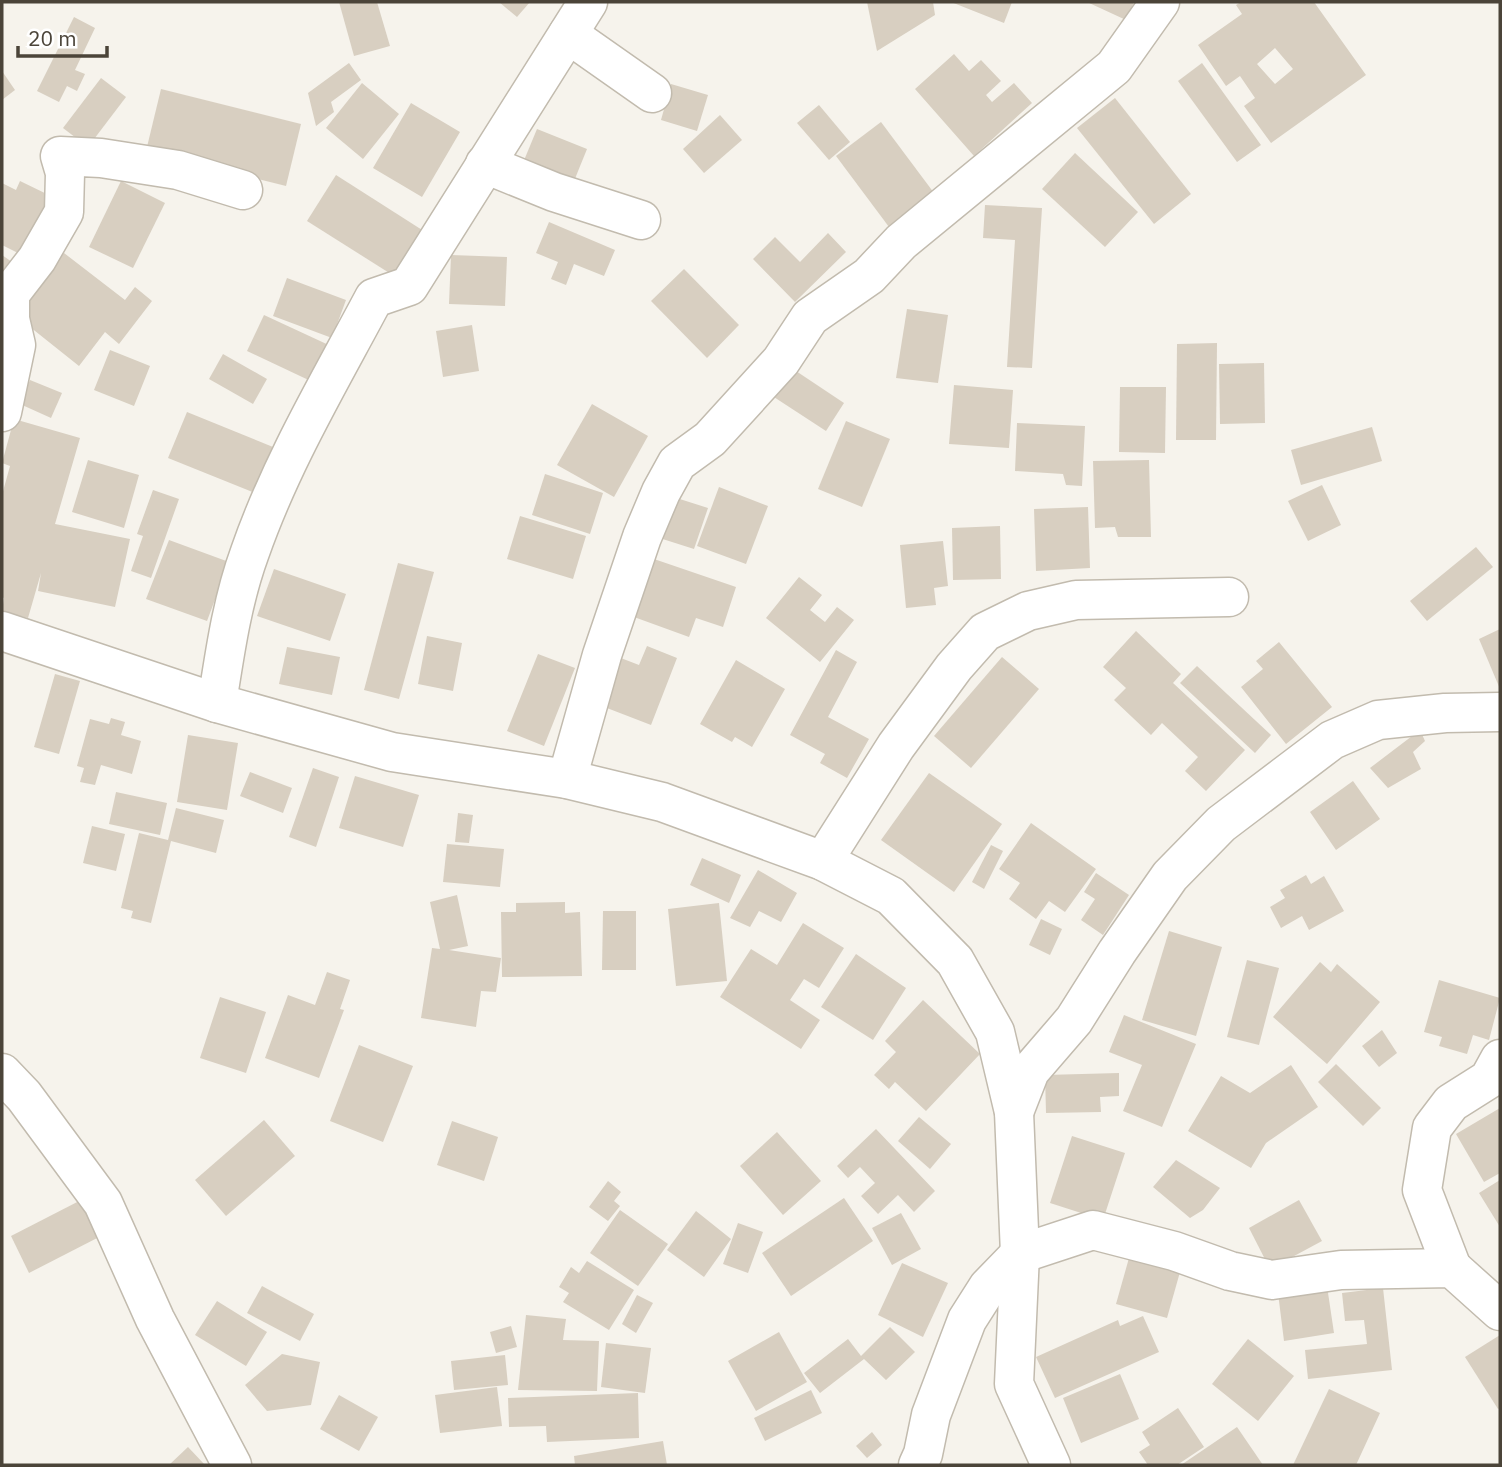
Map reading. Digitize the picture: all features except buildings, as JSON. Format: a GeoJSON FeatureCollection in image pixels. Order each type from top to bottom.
{"type":"FeatureCollection","features":[{"type":"Feature","properties":{"kind":"street"},"geometry":{"type":"LineString","coordinates":[[217,703],[229,625],[250,552],[289,458],[374,298],[409,286],[588,2]]}},
{"type":"Feature","properties":{"kind":"street"},"geometry":{"type":"LineString","coordinates":[[567,779],[602,654],[642,537],[677,463],[710,439],[774,369],[810,317],[869,276],[901,242],[1114,67],[1160,2]]}},
{"type":"Feature","properties":{"kind":"street"},"geometry":{"type":"LineString","coordinates":[[568,34],[652,93]]}},
{"type":"Feature","properties":{"kind":"street"},"geometry":{"type":"LineString","coordinates":[[2,412],[16,345],[10,319],[10,294],[37,259],[64,212],[65,173],[60,156],[101,158],[178,170],[243,190]]}},
{"type":"Feature","properties":{"kind":"street"},"geometry":{"type":"LineString","coordinates":[[485,164],[554,192],[641,220]]}},
{"type":"Feature","properties":{"kind":"street"},"geometry":{"type":"LineString","coordinates":[[823,861],[896,746],[954,667],[985,632],[1028,611],[1076,600],[1229,597]]}},
{"type":"Feature","properties":{"kind":"street"},"geometry":{"type":"LineString","coordinates":[[2,631],[217,703],[392,752],[567,779],[662,802],[823,861],[891,896],[956,961],[995,1032],[1014,1112],[1020,1254],[1014,1384],[1051,1465]]}},
{"type":"Feature","properties":{"kind":"street"},"geometry":{"type":"LineString","coordinates":[[1014,1112],[1030,1072],[1074,1020],[1116,952],[1170,876],[1221,824],[1332,740],[1378,720],[1445,713],[1500,712]]}},
{"type":"Feature","properties":{"kind":"street"},"geometry":{"type":"LineString","coordinates":[[1500,1059],[1489,1079],[1451,1103],[1432,1128],[1422,1190],[1452,1268],[1500,1311]]}},
{"type":"Feature","properties":{"kind":"street"},"geometry":{"type":"LineString","coordinates":[[2,1073],[24,1096],[103,1203],[155,1319],[232,1465]]}},
{"type":"Feature","properties":{"kind":"street"},"geometry":{"type":"LineString","coordinates":[[918,1465],[931,1415],[967,1320],[988,1287],[1020,1254],[1093,1230],[1174,1251],[1230,1271],[1272,1280],[1341,1270],[1452,1268]]}}]}
